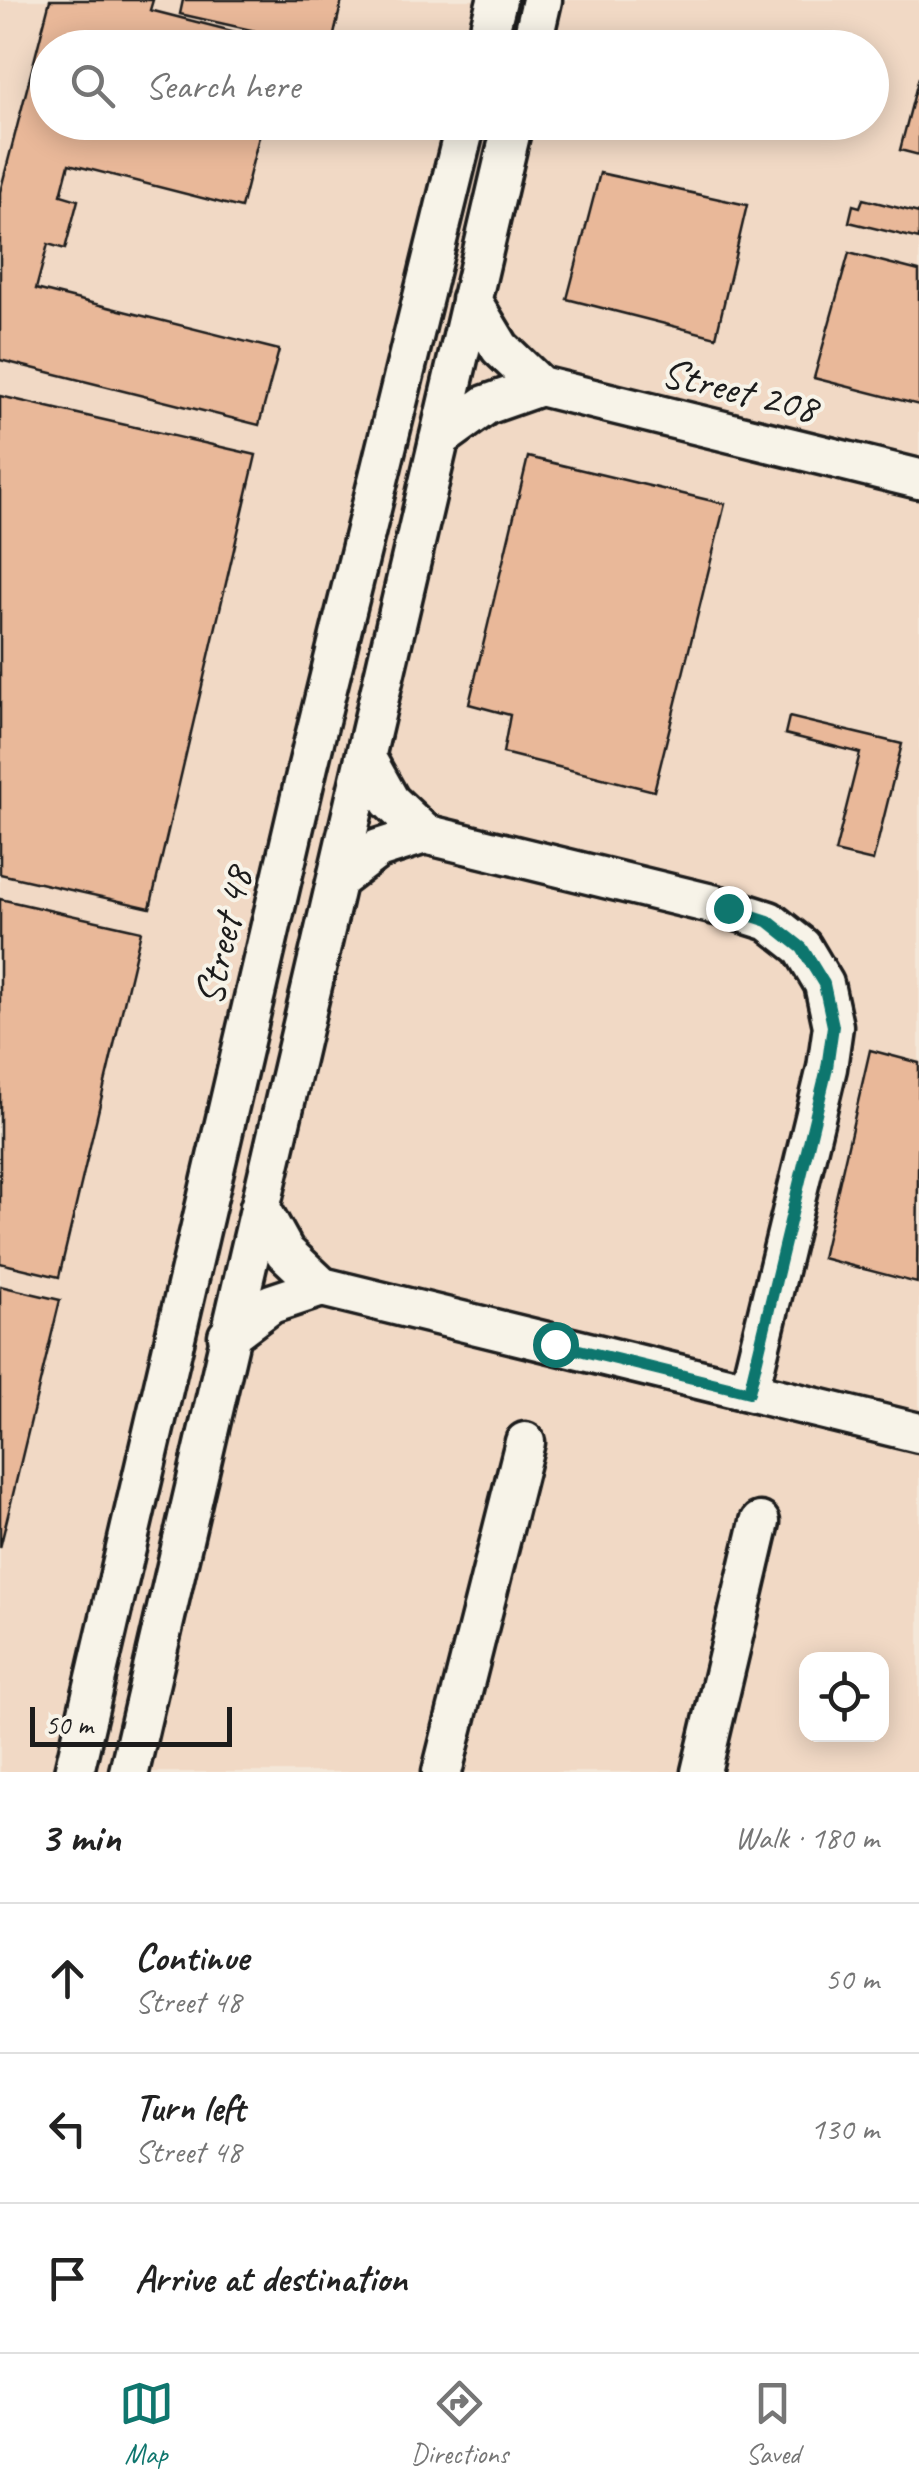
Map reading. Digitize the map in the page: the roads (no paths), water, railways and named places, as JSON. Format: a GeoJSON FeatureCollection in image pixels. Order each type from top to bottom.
{"type":"FeatureCollection","features":[{"type":"Feature","properties":{"kind":"street"},"geometry":{"type":"LineString","coordinates":[[490,30],[497,0]]}},
{"type":"Feature","properties":{"kind":"street"},"geometry":{"type":"LineString","coordinates":[[534,30],[542,0]]}},
{"type":"Feature","properties":{"kind":"street","name":"Street 48"},"geometry":{"type":"LineString","coordinates":[[74,1772],[308,766],[462,140]]}},
{"type":"Feature","properties":{"kind":"street"},"geometry":{"type":"LineString","coordinates":[[129,1772],[509,140]]}},
{"type":"Feature","properties":{"kind":"street","name":"Street 208"},"geometry":{"type":"LineString","coordinates":[[471,300],[500,348],[540,386],[919,478]]}},
{"type":"Feature","properties":{"kind":"street"},"geometry":{"type":"LineString","coordinates":[[439,439],[486,405],[540,386]]}},
{"type":"Feature","properties":{"kind":"street"},"geometry":{"type":"LineString","coordinates":[[366,760],[390,801],[425,834],[768,921],[802,948],[824,984],[833,1026],[827,1068],[749,1392]]}},
{"type":"Feature","properties":{"kind":"street"},"geometry":{"type":"LineString","coordinates":[[338,879],[378,849],[425,834]]}},
{"type":"Feature","properties":{"kind":"street"},"geometry":{"type":"LineString","coordinates":[[260,1207],[286,1252],[322,1287],[919,1433]]}},
{"type":"Feature","properties":{"kind":"street"},"geometry":{"type":"LineString","coordinates":[[228,1336],[272,1304],[322,1287]]}},
{"type":"Feature","properties":{"kind":"street"},"geometry":{"type":"LineString","coordinates":[[442,1772],[525,1442]]}},
{"type":"Feature","properties":{"kind":"street"},"geometry":{"type":"LineString","coordinates":[[701,1772],[760,1522]]}}]}
